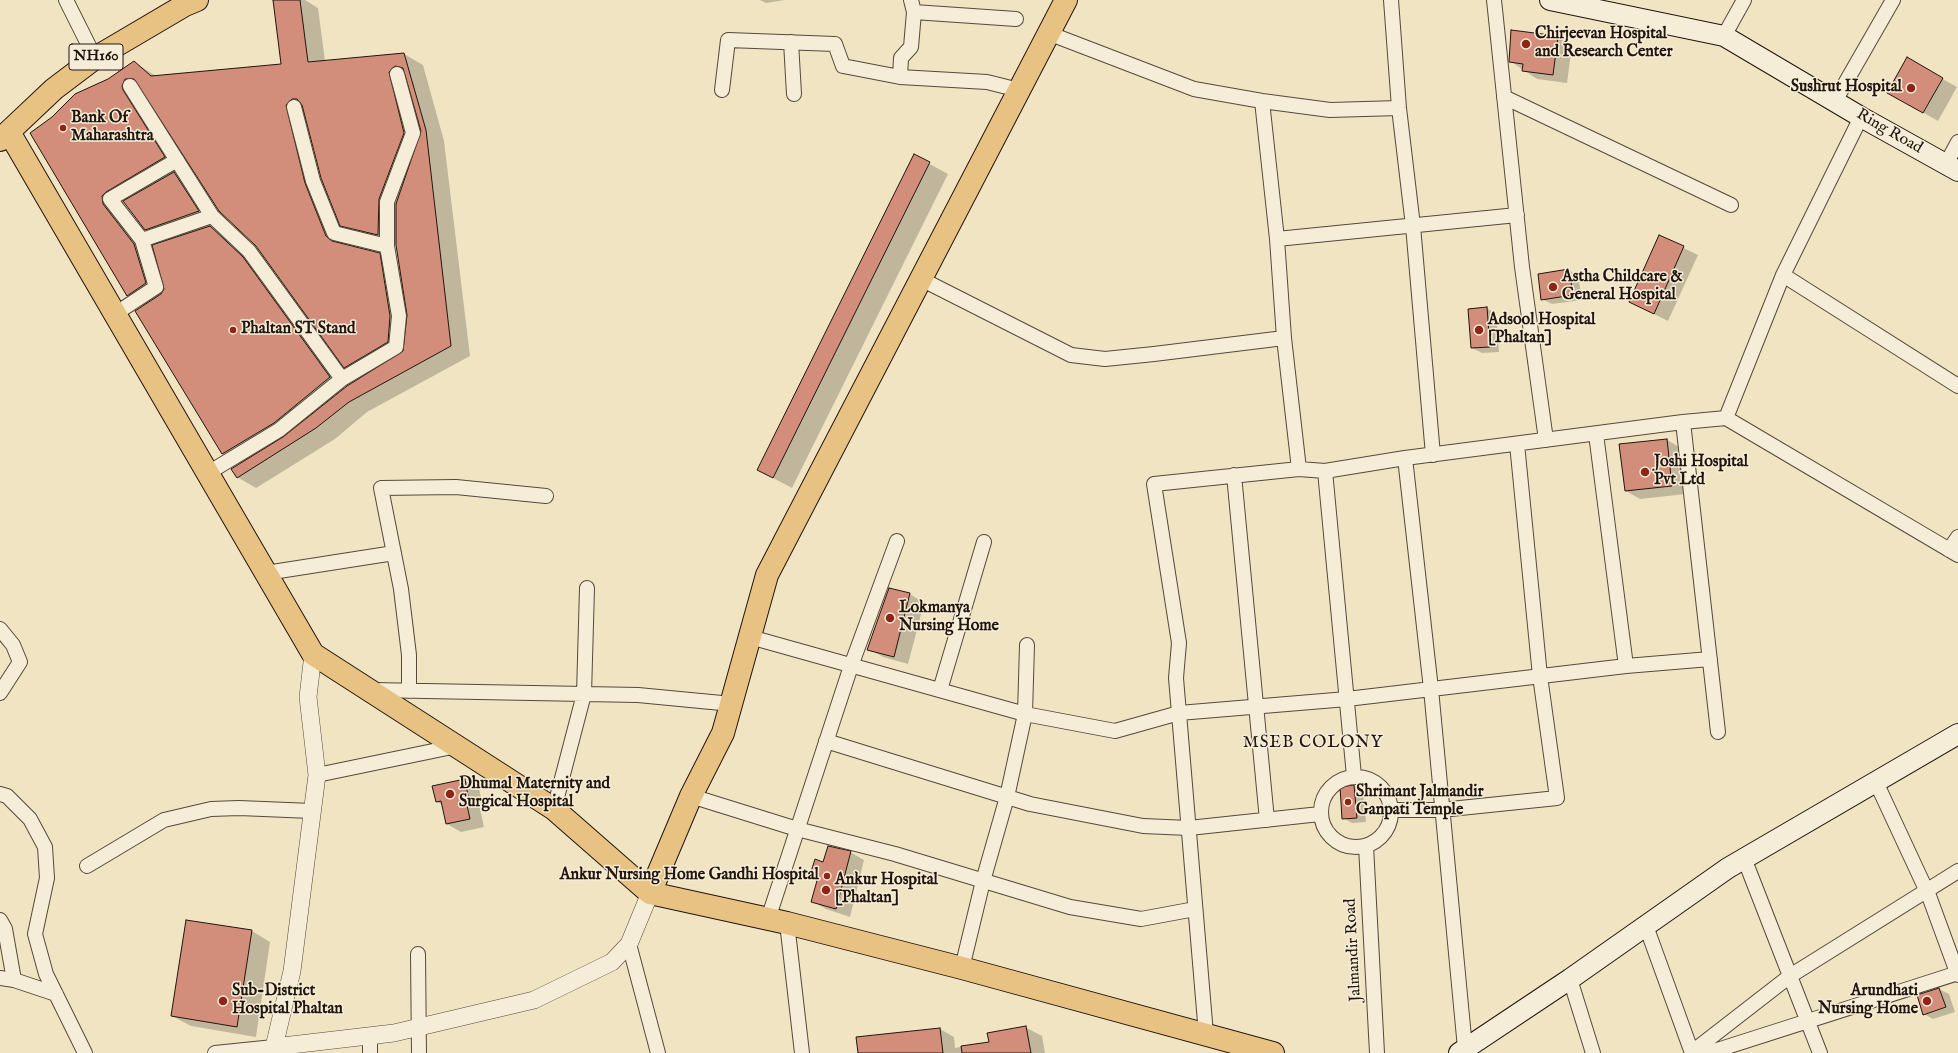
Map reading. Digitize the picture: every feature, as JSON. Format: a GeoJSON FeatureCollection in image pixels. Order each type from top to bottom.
{"type":"FeatureCollection","features":[{"type":"Feature","properties":{"kind":"main road","name":"NH160"},"geometry":{"type":"LineString","coordinates":[[3,130],[54,88],[95,58],[196,0]]}},
{"type":"Feature","properties":{"kind":"main road"},"geometry":{"type":"LineString","coordinates":[[650,893],[691,796],[724,733],[767,575],[1066,0]]}},
{"type":"Feature","properties":{"kind":"main road","name":"Ring Road"},"geometry":{"type":"LineString","coordinates":[[1550,0],[1617,7],[1724,36],[1861,117],[1952,168]]}},
{"type":"Feature","properties":{"kind":"main road"},"geometry":{"type":"LineString","coordinates":[[3,130],[115,314],[314,654],[554,809],[650,893],[778,921],[962,968],[1269,1052]]}},
{"type":"Feature","properties":{"kind":"main road"},"geometry":{"type":"LineString","coordinates":[[1462,1050],[1570,979],[1744,858],[1958,734]]}},
{"type":"Feature","properties":{"kind":"street"},"geometry":{"type":"LineString","coordinates":[[66,0],[95,58]]}},
{"type":"Feature","properties":{"kind":"street"},"geometry":{"type":"LineString","coordinates":[[1391,0],[1433,455]]}},
{"type":"Feature","properties":{"kind":"street"},"geometry":{"type":"LineString","coordinates":[[1494,0],[1517,215],[1546,440]]}},
{"type":"Feature","properties":{"kind":"street"},"geometry":{"type":"LineString","coordinates":[[1724,36],[1744,0]]}},
{"type":"Feature","properties":{"kind":"street"},"geometry":{"type":"LineString","coordinates":[[1835,101],[1893,0]]}},
{"type":"Feature","properties":{"kind":"street"},"geometry":{"type":"LineString","coordinates":[[900,77],[901,58],[911,47],[913,6],[1016,19]]}},
{"type":"Feature","properties":{"kind":"street"},"geometry":{"type":"LineString","coordinates":[[1048,33],[1194,88],[1262,101],[1330,110],[1400,108]]}},
{"type":"Feature","properties":{"kind":"street"},"geometry":{"type":"LineString","coordinates":[[722,90],[728,40],[835,44],[843,66],[900,77],[987,82],[1019,90]]}},
{"type":"Feature","properties":{"kind":"street"},"geometry":{"type":"LineString","coordinates":[[791,42],[794,94]]}},
{"type":"Feature","properties":{"kind":"street"},"geometry":{"type":"LineString","coordinates":[[208,473],[278,430],[342,379],[396,347],[399,316],[387,246],[387,202],[413,133],[397,74]]}},
{"type":"Feature","properties":{"kind":"street"},"geometry":{"type":"LineString","coordinates":[[130,86],[212,216],[249,251],[342,379]]}},
{"type":"Feature","properties":{"kind":"street"},"geometry":{"type":"LineString","coordinates":[[1504,96],[1731,205]]}},
{"type":"Feature","properties":{"kind":"street"},"geometry":{"type":"LineString","coordinates":[[1262,101],[1277,239],[1284,338],[1299,469]]}},
{"type":"Feature","properties":{"kind":"street"},"geometry":{"type":"LineString","coordinates":[[294,107],[313,181],[334,233],[387,246]]}},
{"type":"Feature","properties":{"kind":"street"},"geometry":{"type":"LineString","coordinates":[[1726,418],[1783,275],[1861,117]]}},
{"type":"Feature","properties":{"kind":"street"},"geometry":{"type":"LineString","coordinates":[[1952,168],[1958,142]]}},
{"type":"Feature","properties":{"kind":"street"},"geometry":{"type":"LineString","coordinates":[[115,314],[156,287],[142,240],[110,199],[177,160]]}},
{"type":"Feature","properties":{"kind":"street"},"geometry":{"type":"LineString","coordinates":[[1277,239],[1517,215]]}},
{"type":"Feature","properties":{"kind":"street"},"geometry":{"type":"LineString","coordinates":[[142,240],[212,216]]}},
{"type":"Feature","properties":{"kind":"street"},"geometry":{"type":"LineString","coordinates":[[1783,275],[1958,386]]}},
{"type":"Feature","properties":{"kind":"street"},"geometry":{"type":"LineString","coordinates":[[921,279],[1071,355],[1112,358],[1284,338]]}},
{"type":"Feature","properties":{"kind":"street"},"geometry":{"type":"LineString","coordinates":[[1206,1034],[1176,678],[1179,643],[1154,484],[1299,469],[1325,470],[1405,458],[1683,422],[1726,418],[1954,552],[1958,537]]}},
{"type":"Feature","properties":{"kind":"street"},"geometry":{"type":"LineString","coordinates":[[1683,422],[1718,732]]}},
{"type":"Feature","properties":{"kind":"street"},"geometry":{"type":"LineString","coordinates":[[1596,434],[1626,666]]}},
{"type":"Feature","properties":{"kind":"street"},"geometry":{"type":"LineString","coordinates":[[1391,810],[1441,810],[1557,798],[1540,676],[1517,444]]}},
{"type":"Feature","properties":{"kind":"street"},"geometry":{"type":"LineString","coordinates":[[1405,458],[1431,689],[1462,1050]]}},
{"type":"Feature","properties":{"kind":"street"},"geometry":{"type":"LineString","coordinates":[[1325,470],[1354,776]]}},
{"type":"Feature","properties":{"kind":"street"},"geometry":{"type":"LineString","coordinates":[[1234,475],[1268,820]]}},
{"type":"Feature","properties":{"kind":"street"},"geometry":{"type":"LineString","coordinates":[[409,691],[409,655],[401,589],[381,488],[456,487],[546,496]]}},
{"type":"Feature","properties":{"kind":"street"},"geometry":{"type":"LineString","coordinates":[[802,1053],[778,921],[797,829],[851,666],[897,541]]}},
{"type":"Feature","properties":{"kind":"street"},"geometry":{"type":"LineString","coordinates":[[940,690],[984,542]]}},
{"type":"Feature","properties":{"kind":"street"},"geometry":{"type":"LineString","coordinates":[[266,573],[394,553]]}},
{"type":"Feature","properties":{"kind":"street"},"geometry":{"type":"LineString","coordinates":[[554,809],[584,694],[587,588]]}},
{"type":"Feature","properties":{"kind":"street"},"geometry":{"type":"LineString","coordinates":[[0,629],[13,645],[20,662],[0,692]]}},
{"type":"Feature","properties":{"kind":"street"},"geometry":{"type":"LineString","coordinates":[[750,637],[1025,714],[1115,731],[1179,713],[1347,699],[1626,666],[1710,659]]}},
{"type":"Feature","properties":{"kind":"street"},"geometry":{"type":"LineString","coordinates":[[962,968],[983,881],[1007,797],[1025,714],[1027,646]]}},
{"type":"Feature","properties":{"kind":"street"},"geometry":{"type":"LineString","coordinates":[[272,1050],[292,971],[317,775],[308,697],[314,654]]}},
{"type":"Feature","properties":{"kind":"street"},"geometry":{"type":"LineString","coordinates":[[369,690],[638,695],[732,704]]}},
{"type":"Feature","properties":{"kind":"street"},"geometry":{"type":"LineString","coordinates":[[826,741],[1030,804],[1143,826],[1188,828],[1320,814]]}},
{"type":"Feature","properties":{"kind":"street"},"geometry":{"type":"LineString","coordinates":[[317,775],[457,746]]}},
{"type":"Feature","properties":{"kind":"street"},"geometry":{"type":"LineString","coordinates":[[1354,776],[1365,777],[1375,782],[1389,799],[1391,810],[1390,822],[1385,833],[1376,841],[1366,846],[1345,846],[1335,841],[1328,833],[1320,814],[1322,800],[1329,788],[1344,778],[1354,776]]}},
{"type":"Feature","properties":{"kind":"street"},"geometry":{"type":"LineString","coordinates":[[1708,1053],[1958,974],[1928,892],[1876,782]]}},
{"type":"Feature","properties":{"kind":"street"},"geometry":{"type":"LineString","coordinates":[[0,794],[7,796],[30,819],[45,847],[47,878],[35,934],[46,974],[85,1053]]}},
{"type":"Feature","properties":{"kind":"street"},"geometry":{"type":"LineString","coordinates":[[691,796],[797,829],[895,854],[1070,907],[1141,919],[1195,909]]}},
{"type":"Feature","properties":{"kind":"street"},"geometry":{"type":"LineString","coordinates":[[87,866],[164,820],[211,809],[239,808],[312,811]]}},
{"type":"Feature","properties":{"kind":"street","name":"Jalmandir Road"},"geometry":{"type":"LineString","coordinates":[[1366,846],[1377,1053]]}},
{"type":"Feature","properties":{"kind":"street"},"geometry":{"type":"LineString","coordinates":[[1744,858],[1820,1053]]}},
{"type":"Feature","properties":{"kind":"street"},"geometry":{"type":"LineString","coordinates":[[1646,926],[1692,1052],[1790,976],[1928,892],[1958,872]]}},
{"type":"Feature","properties":{"kind":"street"},"geometry":{"type":"LineString","coordinates":[[215,1053],[272,1050],[394,1032],[534,1000],[612,962],[629,944],[650,893]]}},
{"type":"Feature","properties":{"kind":"street"},"geometry":{"type":"LineString","coordinates":[[1,922],[5,929],[7,979],[56,994]]}},
{"type":"Feature","properties":{"kind":"street"},"geometry":{"type":"LineString","coordinates":[[629,944],[658,1053]]}},
{"type":"Feature","properties":{"kind":"street"},"geometry":{"type":"LineString","coordinates":[[418,954],[419,1053]]}},
{"type":"Feature","properties":{"kind":"street"},"geometry":{"type":"LineString","coordinates":[[1570,979],[1593,1053]]}},
{"type":"Feature","properties":{"kind":"street"},"geometry":{"type":"LineString","coordinates":[[370,1035],[370,1053]]}},
{"type":"Feature","properties":{"kind":"building"},"geometry":{"type":"Polygon","coordinates":[[[273,0],[300,0],[308,62],[404,53],[426,130],[451,346],[349,402],[316,428],[237,478],[231,469],[283,437],[347,386],[403,351],[407,315],[396,245],[396,204],[421,131],[403,68],[395,66],[389,72],[404,133],[379,199],[378,235],[340,226],[321,178],[302,105],[297,99],[292,99],[286,105],[305,183],[326,236],[332,241],[380,253],[390,316],[388,342],[344,368],[256,246],[219,211],[134,79],[125,79],[122,86],[123,90],[165,157],[106,192],[102,196],[103,204],[134,244],[146,283],[127,296],[30,133],[52,117],[75,94],[108,79],[134,61],[151,76],[281,64],[273,0]]]}},
{"type":"Feature","properties":{"kind":"building"},"geometry":{"type":"Polygon","coordinates":[[[1511,30],[1558,36],[1553,75],[1522,71],[1523,64],[1509,62],[1511,30]]]}},
{"type":"Feature","properties":{"kind":"building"},"geometry":{"type":"Polygon","coordinates":[[[1907,57],[1943,78],[1923,113],[1887,93],[1907,57]]]}},
{"type":"Feature","properties":{"kind":"building"},"geometry":{"type":"Polygon","coordinates":[[[914,154],[930,162],[773,478],[757,470],[914,154]]]}},
{"type":"Feature","properties":{"kind":"building"},"geometry":{"type":"Polygon","coordinates":[[[174,172],[199,211],[145,230],[123,201],[174,172]]]}},
{"type":"Feature","properties":{"kind":"building"},"geometry":{"type":"Polygon","coordinates":[[[210,226],[243,257],[330,377],[274,423],[222,454],[135,311],[161,294],[164,289],[152,245],[210,226]]]}},
{"type":"Feature","properties":{"kind":"building"},"geometry":{"type":"Polygon","coordinates":[[[1659,235],[1684,246],[1654,314],[1629,302],[1659,235]]]}},
{"type":"Feature","properties":{"kind":"building"},"geometry":{"type":"Polygon","coordinates":[[[1569,269],[1573,295],[1541,300],[1538,274],[1569,269]]]}},
{"type":"Feature","properties":{"kind":"building"},"geometry":{"type":"Polygon","coordinates":[[[1487,307],[1490,347],[1471,348],[1468,309],[1487,307]]]}},
{"type":"Feature","properties":{"kind":"building"},"geometry":{"type":"Polygon","coordinates":[[[1667,439],[1672,486],[1625,491],[1619,444],[1667,439]]]}},
{"type":"Feature","properties":{"kind":"building"},"geometry":{"type":"Polygon","coordinates":[[[889,588],[910,593],[894,657],[867,650],[889,588]]]}},
{"type":"Feature","properties":{"kind":"building"},"geometry":{"type":"Polygon","coordinates":[[[465,779],[468,796],[465,796],[470,819],[446,824],[441,801],[436,802],[432,786],[465,779]]]}},
{"type":"Feature","properties":{"kind":"building","name":"Shrimant Jalmandir Ganpati Temple"},"geometry":{"type":"Polygon","coordinates":[[[1354,785],[1357,818],[1342,819],[1340,787],[1354,785]]]}},
{"type":"Feature","properties":{"kind":"building","name":"Ankur Nursing Home Gandhi Hospital"},"geometry":{"type":"Polygon","coordinates":[[[828,846],[851,851],[836,909],[811,902],[818,877],[810,875],[815,859],[823,862],[828,846]]]}},
{"type":"Feature","properties":{"kind":"building"},"geometry":{"type":"Polygon","coordinates":[[[186,920],[252,930],[237,1027],[171,1016],[186,920]]]}},
{"type":"Feature","properties":{"kind":"building"},"geometry":{"type":"Polygon","coordinates":[[[1939,988],[1946,1007],[1923,1015],[1917,995],[1939,988]]]}},
{"type":"Feature","properties":{"kind":"building"},"geometry":{"type":"Polygon","coordinates":[[[1026,1026],[1031,1053],[962,1053],[961,1046],[989,1042],[987,1033],[1026,1026]]]}},
{"type":"Feature","properties":{"kind":"building"},"geometry":{"type":"Polygon","coordinates":[[[940,1028],[943,1053],[858,1053],[856,1037],[940,1028]]]}},
{"type":"Feature","properties":{"kind":"place","name":"Chirjeevan Hospital and Research Center"},"geometry":{"type":"Point","coordinates":[1526,44]}},
{"type":"Feature","properties":{"kind":"place","name":"Sushrut Hospital"},"geometry":{"type":"Point","coordinates":[1911,88]}},
{"type":"Feature","properties":{"kind":"place","name":"Bank Of Maharashtra"},"geometry":{"type":"Point","coordinates":[63,128]}},
{"type":"Feature","properties":{"kind":"place","name":"Astha Childcare & General Hospital"},"geometry":{"type":"Point","coordinates":[1553,287]}},
{"type":"Feature","properties":{"kind":"place","name":"Phaltan ST Stand"},"geometry":{"type":"Point","coordinates":[233,330]}},
{"type":"Feature","properties":{"kind":"place","name":"Adsool Hospital [Phaltan]"},"geometry":{"type":"Point","coordinates":[1479,330]}},
{"type":"Feature","properties":{"kind":"place","name":"Joshi Hospital Pvt Ltd"},"geometry":{"type":"Point","coordinates":[1645,472]}},
{"type":"Feature","properties":{"kind":"place","name":"Lokmanya Nursing Home"},"geometry":{"type":"Point","coordinates":[890,618]}},
{"type":"Feature","properties":{"kind":"place","name":"Dhumal Maternity and Surgical Hospital"},"geometry":{"type":"Point","coordinates":[450,794]}},
{"type":"Feature","properties":{"kind":"place","name":"Shrimant Jalmandir Ganpati Temple"},"geometry":{"type":"Point","coordinates":[1348,802]}},
{"type":"Feature","properties":{"kind":"place","name":"Ankur Nursing Home Gandhi Hospital"},"geometry":{"type":"Point","coordinates":[827,876]}},
{"type":"Feature","properties":{"kind":"place","name":"Ankur Hospital [Phaltan]"},"geometry":{"type":"Point","coordinates":[826,890]}},
{"type":"Feature","properties":{"kind":"place","name":"Sub-District Hospital Phaltan"},"geometry":{"type":"Point","coordinates":[223,1001]}},
{"type":"Feature","properties":{"kind":"place","name":"Arundhati Nursing Home"},"geometry":{"type":"Point","coordinates":[1927,1001]}},
{"type":"Feature","properties":{"kind":"district","name":"MSEB COLONY"},"geometry":{"type":"Point","coordinates":[1313,744]}}]}
